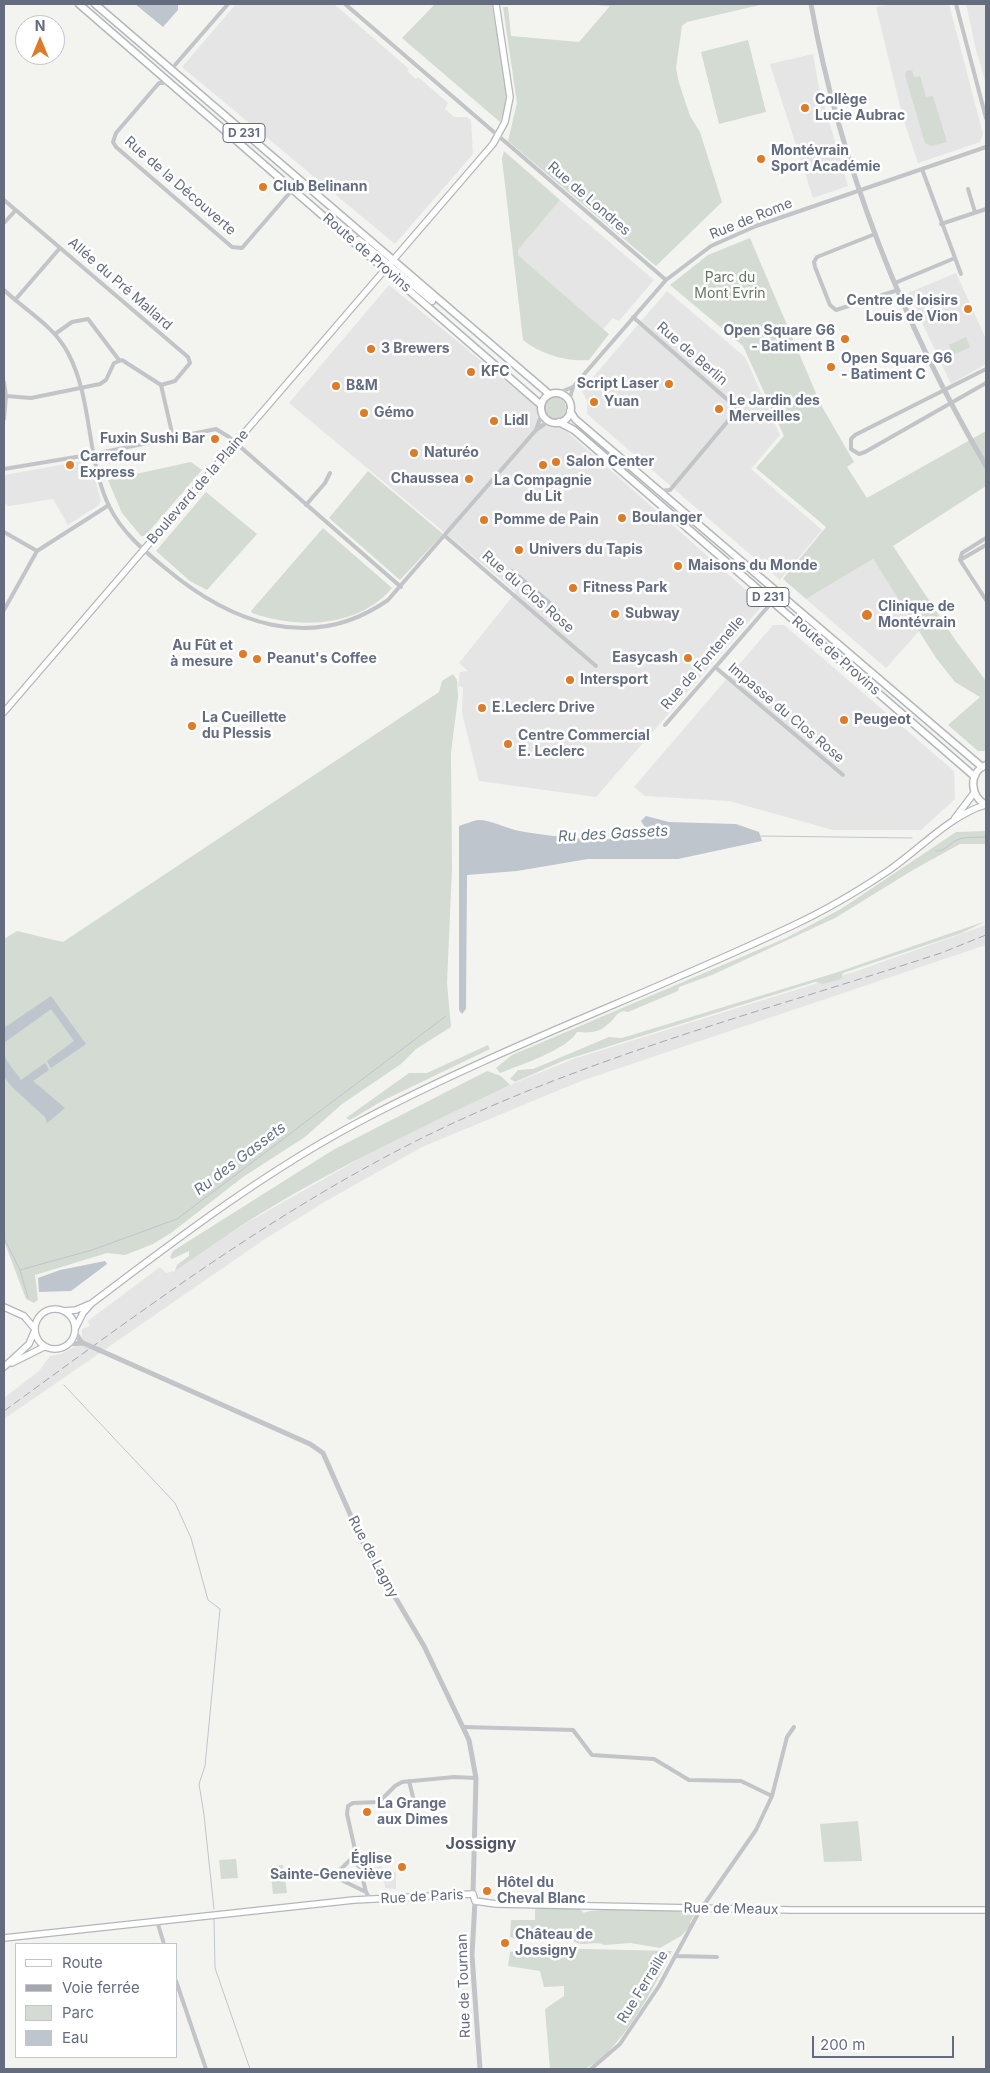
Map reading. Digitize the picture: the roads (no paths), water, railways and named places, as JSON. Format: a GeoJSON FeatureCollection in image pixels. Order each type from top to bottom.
{"type":"FeatureCollection","features":[{"type":"Feature","properties":{"kind":"main road","name":"Route de Provins"},"geometry":{"type":"LineString","coordinates":[[79,4],[344,233],[452,313],[549,394]]}},
{"type":"Feature","properties":{"kind":"main road","name":"Route de Provins"},"geometry":{"type":"LineString","coordinates":[[95,4],[389,265],[541,405]]}},
{"type":"Feature","properties":{"kind":"main road","name":"Boulevard de la Plaine"},"geometry":{"type":"LineString","coordinates":[[4,712],[389,265],[498,135],[507,116],[510,98],[496,4]]}},
{"type":"Feature","properties":{"kind":"main road"},"geometry":{"type":"LineString","coordinates":[[558,393],[569,402],[570,411],[559,422],[549,421],[542,413],[541,405],[549,394],[558,393]]}},
{"type":"Feature","properties":{"kind":"main road","name":"Route de Provins"},"geometry":{"type":"LineString","coordinates":[[570,411],[575,419],[673,504],[984,766]]}},
{"type":"Feature","properties":{"kind":"main road","name":"Route de Provins"},"geometry":{"type":"LineString","coordinates":[[559,422],[574,430],[974,776]]}},
{"type":"Feature","properties":{"kind":"main road","name":"D 231"},"geometry":{"type":"LineString","coordinates":[[974,776],[984,766]]}},
{"type":"Feature","properties":{"kind":"main road"},"geometry":{"type":"LineString","coordinates":[[952,822],[974,793],[974,776]]}},
{"type":"Feature","properties":{"kind":"main road"},"geometry":{"type":"LineString","coordinates":[[24,1316],[34,1330],[37,1341],[44,1347],[57,1350],[69,1344],[77,1321],[92,1303],[172,1243],[269,1176],[355,1124],[445,1080],[830,907],[888,871],[952,822],[975,808],[986,805],[974,793]]}},
{"type":"Feature","properties":{"kind":"main road"},"geometry":{"type":"LineString","coordinates":[[4,1307],[24,1316],[40,1315],[51,1309],[69,1312],[92,1303]]}},
{"type":"Feature","properties":{"kind":"main road"},"geometry":{"type":"LineString","coordinates":[[63,1310],[72,1318],[75,1331]]}},
{"type":"Feature","properties":{"kind":"main road"},"geometry":{"type":"LineString","coordinates":[[4,1367],[29,1344],[40,1315]]}},
{"type":"Feature","properties":{"kind":"main road"},"geometry":{"type":"LineString","coordinates":[[4,1367],[44,1347]]}},
{"type":"Feature","properties":{"kind":"main road"},"geometry":{"type":"LineString","coordinates":[[473,1894],[475,1901]]}},
{"type":"Feature","properties":{"kind":"main road","name":"Rue de Paris"},"geometry":{"type":"LineString","coordinates":[[4,1938],[370,1899],[473,1894]]}},
{"type":"Feature","properties":{"kind":"main road","name":"Rue de Meaux"},"geometry":{"type":"LineString","coordinates":[[475,1901],[496,1904],[702,1908],[986,1910]]}},
{"type":"Feature","properties":{"kind":"street"},"geometry":{"type":"LineString","coordinates":[[175,65],[228,4]]}},
{"type":"Feature","properties":{"kind":"street","name":"Rue de Londres"},"geometry":{"type":"LineString","coordinates":[[345,4],[666,280]]}},
{"type":"Feature","properties":{"kind":"street"},"geometry":{"type":"LineString","coordinates":[[811,4],[833,102],[875,234],[898,290],[945,392],[986,466]]}},
{"type":"Feature","properties":{"kind":"street"},"geometry":{"type":"LineString","coordinates":[[956,4],[986,118]]}},
{"type":"Feature","properties":{"kind":"street"},"geometry":{"type":"LineString","coordinates":[[164,64],[175,65]]}},
{"type":"Feature","properties":{"kind":"street"},"geometry":{"type":"LineString","coordinates":[[175,65],[178,76]]}},
{"type":"Feature","properties":{"kind":"street"},"geometry":{"type":"LineString","coordinates":[[158,71],[159,83],[172,83]]}},
{"type":"Feature","properties":{"kind":"street","name":"Rue de la Découverte"},"geometry":{"type":"LineString","coordinates":[[159,83],[116,133],[113,138],[114,144],[232,247],[239,249],[244,245],[293,189]]}},
{"type":"Feature","properties":{"kind":"street","name":"Rue de Rome"},"geometry":{"type":"LineString","coordinates":[[573,387],[666,280],[694,257],[729,237],[986,148]]}},
{"type":"Feature","properties":{"kind":"street"},"geometry":{"type":"LineString","coordinates":[[922,169],[961,274]]}},
{"type":"Feature","properties":{"kind":"street"},"geometry":{"type":"LineString","coordinates":[[968,189],[975,212]]}},
{"type":"Feature","properties":{"kind":"street","name":"Allée du Pré Mallard"},"geometry":{"type":"LineString","coordinates":[[4,200],[14,211],[188,357],[190,363],[175,381],[161,385]]}},
{"type":"Feature","properties":{"kind":"street"},"geometry":{"type":"LineString","coordinates":[[941,224],[986,209]]}},
{"type":"Feature","properties":{"kind":"street"},"geometry":{"type":"LineString","coordinates":[[4,223],[14,211]]}},
{"type":"Feature","properties":{"kind":"street"},"geometry":{"type":"LineString","coordinates":[[875,234],[817,257],[814,262],[815,267],[830,305],[836,310],[898,290]]}},
{"type":"Feature","properties":{"kind":"street"},"geometry":{"type":"LineString","coordinates":[[15,300],[60,248]]}},
{"type":"Feature","properties":{"kind":"street"},"geometry":{"type":"LineString","coordinates":[[895,283],[955,258]]}},
{"type":"Feature","properties":{"kind":"street"},"geometry":{"type":"LineString","coordinates":[[4,290],[55,334],[74,366],[81,388],[99,480],[108,505],[125,531],[143,550],[183,583],[212,602],[257,620],[292,628],[322,628],[345,624],[372,611],[402,587],[536,430],[549,421]]}},
{"type":"Feature","properties":{"kind":"street","name":"Rue de Berlin"},"geometry":{"type":"LineString","coordinates":[[633,317],[738,409],[670,490]]}},
{"type":"Feature","properties":{"kind":"street"},"geometry":{"type":"LineString","coordinates":[[55,334],[72,322],[88,319],[119,360],[122,360],[161,385],[173,437]]}},
{"type":"Feature","properties":{"kind":"street"},"geometry":{"type":"LineString","coordinates":[[6,396],[31,398],[100,384],[106,380],[114,363],[119,360]]}},
{"type":"Feature","properties":{"kind":"street"},"geometry":{"type":"LineString","coordinates":[[986,369],[945,392],[856,436],[851,439],[851,449],[859,454],[865,452],[986,383]]}},
{"type":"Feature","properties":{"kind":"street"},"geometry":{"type":"LineString","coordinates":[[4,382],[6,396],[4,419]]}},
{"type":"Feature","properties":{"kind":"street"},"geometry":{"type":"LineString","coordinates":[[558,393],[573,387]]}},
{"type":"Feature","properties":{"kind":"street"},"geometry":{"type":"LineString","coordinates":[[569,402],[573,387]]}},
{"type":"Feature","properties":{"kind":"street"},"geometry":{"type":"LineString","coordinates":[[536,430],[542,413]]}},
{"type":"Feature","properties":{"kind":"street"},"geometry":{"type":"LineString","coordinates":[[4,469],[94,454],[216,429],[235,443],[402,587]]}},
{"type":"Feature","properties":{"kind":"street"},"geometry":{"type":"LineString","coordinates":[[306,505],[325,483],[330,473]]}},
{"type":"Feature","properties":{"kind":"street"},"geometry":{"type":"LineString","coordinates":[[658,491],[670,490],[673,504]]}},
{"type":"Feature","properties":{"kind":"street"},"geometry":{"type":"LineString","coordinates":[[4,610],[37,551],[108,505]]}},
{"type":"Feature","properties":{"kind":"street"},"geometry":{"type":"LineString","coordinates":[[4,532],[37,551]]}},
{"type":"Feature","properties":{"kind":"street","name":"Rue du Clos Rose"},"geometry":{"type":"LineString","coordinates":[[445,536],[596,666]]}},
{"type":"Feature","properties":{"kind":"street"},"geometry":{"type":"LineString","coordinates":[[986,538],[962,553],[960,560],[986,600]]}},
{"type":"Feature","properties":{"kind":"street"},"geometry":{"type":"LineString","coordinates":[[960,560],[986,545]]}},
{"type":"Feature","properties":{"kind":"street","name":"Rue de Fontenelle"},"geometry":{"type":"LineString","coordinates":[[665,725],[779,594]]}},
{"type":"Feature","properties":{"kind":"street","name":"Impasse du Clos Rose"},"geometry":{"type":"LineString","coordinates":[[715,668],[842,775]]}},
{"type":"Feature","properties":{"kind":"street"},"geometry":{"type":"LineString","coordinates":[[69,1344],[83,1343],[75,1331]]}},
{"type":"Feature","properties":{"kind":"street","name":"Rue de Lagny"},"geometry":{"type":"LineString","coordinates":[[83,1343],[310,1444],[322,1453],[362,1541],[424,1646],[464,1727],[472,1748],[476,1778],[473,1894]]}},
{"type":"Feature","properties":{"kind":"street"},"geometry":{"type":"LineString","coordinates":[[464,1727],[573,1730],[592,1755],[654,1760],[690,1780],[741,1781],[772,1796]]}},
{"type":"Feature","properties":{"kind":"street","name":"Rue Ferraille"},"geometry":{"type":"LineString","coordinates":[[591,2069],[622,2041],[659,1986],[702,1908],[756,1830],[772,1796],[787,1737],[794,1727]]}},
{"type":"Feature","properties":{"kind":"street"},"geometry":{"type":"LineString","coordinates":[[366,1892],[337,1878],[340,1870],[353,1860],[356,1852],[351,1837],[347,1807],[353,1803],[379,1802],[395,1786],[409,1781],[476,1778]]}},
{"type":"Feature","properties":{"kind":"street"},"geometry":{"type":"LineString","coordinates":[[409,1781],[414,1801]]}},
{"type":"Feature","properties":{"kind":"street"},"geometry":{"type":"LineString","coordinates":[[353,1860],[360,1868],[366,1892],[370,1899]]}},
{"type":"Feature","properties":{"kind":"street","name":"Rue de Tournan"},"geometry":{"type":"LineString","coordinates":[[475,1901],[472,1955],[480,2069]]}},
{"type":"Feature","properties":{"kind":"street"},"geometry":{"type":"LineString","coordinates":[[157,1921],[164,1943]]}},
{"type":"Feature","properties":{"kind":"street"},"geometry":{"type":"LineString","coordinates":[[675,1956],[717,1957]]}},
{"type":"Feature","properties":{"kind":"street"},"geometry":{"type":"LineString","coordinates":[[178,1987],[206,2069]]}},
{"type":"Feature","properties":{"kind":"water"},"geometry":{"type":"Polygon","coordinates":[[[135,4],[178,4],[178,10],[163,27],[135,4]]]}},
{"type":"Feature","properties":{"kind":"water"},"geometry":{"type":"Polygon","coordinates":[[[513,569],[560,609],[558,614],[556,615],[509,575],[509,570],[513,569]]]}},
{"type":"Feature","properties":{"kind":"water"},"geometry":{"type":"Polygon","coordinates":[[[646,816],[669,822],[736,824],[759,832],[762,841],[678,859],[588,859],[517,871],[467,875],[466,1009],[462,1014],[459,1010],[459,826],[476,820],[482,820],[515,830],[544,835],[603,839],[637,836],[648,832],[641,821],[646,816]]]}},
{"type":"Feature","properties":{"kind":"water"},"geometry":{"type":"Polygon","coordinates":[[[51,996],[86,1044],[51,1068],[47,1061],[74,1041],[51,1009],[4,1043],[4,1028],[51,996]]]}},
{"type":"Feature","properties":{"kind":"water"},"geometry":{"type":"Polygon","coordinates":[[[4,1052],[8,1062],[21,1080],[45,1063],[49,1070],[33,1081],[65,1108],[47,1123],[45,1117],[12,1087],[4,1077],[4,1052]]]}},
{"type":"Feature","properties":{"kind":"water"},"geometry":{"type":"Polygon","coordinates":[[[105,1261],[107,1264],[71,1291],[39,1292],[38,1278],[60,1270],[105,1261]]]}},
{"type":"Feature","properties":{"kind":"waterway","name":"Ru des Gassets"},"geometry":{"type":"LineString","coordinates":[[761,836],[912,838]]}},
{"type":"Feature","properties":{"kind":"waterway","name":"Ru des Gassets"},"geometry":{"type":"LineString","coordinates":[[936,851],[942,850],[960,839],[986,837]]}},
{"type":"Feature","properties":{"kind":"waterway","name":"Ru des Gassets"},"geometry":{"type":"LineString","coordinates":[[20,1270],[92,1250],[177,1219],[446,1016]]}},
{"type":"Feature","properties":{"kind":"waterway","name":"Ru des Gassets"},"geometry":{"type":"LineString","coordinates":[[4,1238],[20,1270],[28,1298]]}},
{"type":"Feature","properties":{"kind":"waterway"},"geometry":{"type":"LineString","coordinates":[[64,1385],[175,1503],[191,1538],[208,1600],[220,1609],[205,1766],[199,1784],[214,1909]]}},
{"type":"Feature","properties":{"kind":"waterway"},"geometry":{"type":"LineString","coordinates":[[214,1918],[215,1968],[250,2069]]}},
{"type":"Feature","properties":{"kind":"railway"},"geometry":{"type":"LineString","coordinates":[[4,1411],[208,1265],[314,1198],[368,1166],[424,1137],[486,1108],[614,1058],[941,953],[986,935]]}},
{"type":"Feature","properties":{"kind":"place","name":"Collège Lucie Aubrac"},"geometry":{"type":"Point","coordinates":[805,108]}},
{"type":"Feature","properties":{"kind":"place","name":"Montévrain Sport Académie"},"geometry":{"type":"Point","coordinates":[761,159]}},
{"type":"Feature","properties":{"kind":"place","name":"Club Belinann"},"geometry":{"type":"Point","coordinates":[263,187]}},
{"type":"Feature","properties":{"kind":"place","name":"Centre de loisirs Louis de Vion"},"geometry":{"type":"Point","coordinates":[968,309]}},
{"type":"Feature","properties":{"kind":"place","name":"Open Square G6 - Batiment B"},"geometry":{"type":"Point","coordinates":[845,339]}},
{"type":"Feature","properties":{"kind":"place","name":"3 Brewers"},"geometry":{"type":"Point","coordinates":[371,349]}},
{"type":"Feature","properties":{"kind":"place","name":"Open Square G6 - Batiment C"},"geometry":{"type":"Point","coordinates":[831,367]}},
{"type":"Feature","properties":{"kind":"place","name":"KFC"},"geometry":{"type":"Point","coordinates":[471,372]}},
{"type":"Feature","properties":{"kind":"place","name":"Script Laser"},"geometry":{"type":"Point","coordinates":[669,384]}},
{"type":"Feature","properties":{"kind":"place","name":"B&M"},"geometry":{"type":"Point","coordinates":[336,386]}},
{"type":"Feature","properties":{"kind":"place","name":"Yuan"},"geometry":{"type":"Point","coordinates":[594,402]}},
{"type":"Feature","properties":{"kind":"place","name":"Le Jardin des Merveilles"},"geometry":{"type":"Point","coordinates":[719,409]}},
{"type":"Feature","properties":{"kind":"place","name":"Gémo"},"geometry":{"type":"Point","coordinates":[364,413]}},
{"type":"Feature","properties":{"kind":"place","name":"Lidl"},"geometry":{"type":"Point","coordinates":[494,421]}},
{"type":"Feature","properties":{"kind":"place","name":"Fuxin Sushi Bar"},"geometry":{"type":"Point","coordinates":[215,439]}},
{"type":"Feature","properties":{"kind":"place","name":"Naturéo"},"geometry":{"type":"Point","coordinates":[414,453]}},
{"type":"Feature","properties":{"kind":"place","name":"Salon Center"},"geometry":{"type":"Point","coordinates":[556,462]}},
{"type":"Feature","properties":{"kind":"place","name":"Carrefour Express"},"geometry":{"type":"Point","coordinates":[70,465]}},
{"type":"Feature","properties":{"kind":"place","name":"La Compagnie du Lit"},"geometry":{"type":"Point","coordinates":[543,465]}},
{"type":"Feature","properties":{"kind":"place","name":"Chaussea"},"geometry":{"type":"Point","coordinates":[469,479]}},
{"type":"Feature","properties":{"kind":"place","name":"Boulanger"},"geometry":{"type":"Point","coordinates":[622,518]}},
{"type":"Feature","properties":{"kind":"place","name":"Pomme de Pain"},"geometry":{"type":"Point","coordinates":[484,520]}},
{"type":"Feature","properties":{"kind":"place","name":"Univers du Tapis"},"geometry":{"type":"Point","coordinates":[519,550]}},
{"type":"Feature","properties":{"kind":"place","name":"Maisons du Monde"},"geometry":{"type":"Point","coordinates":[678,566]}},
{"type":"Feature","properties":{"kind":"place","name":"Fitness Park"},"geometry":{"type":"Point","coordinates":[573,588]}},
{"type":"Feature","properties":{"kind":"place","name":"Subway"},"geometry":{"type":"Point","coordinates":[615,614]}},
{"type":"Feature","properties":{"kind":"place","name":"Clinique de Montévrain"},"geometry":{"type":"Point","coordinates":[867,615]}},
{"type":"Feature","properties":{"kind":"place","name":"Au Fût et à mesure"},"geometry":{"type":"Point","coordinates":[243,654]}},
{"type":"Feature","properties":{"kind":"place","name":"Easycash"},"geometry":{"type":"Point","coordinates":[688,658]}},
{"type":"Feature","properties":{"kind":"place","name":"Peanut's Coffee"},"geometry":{"type":"Point","coordinates":[257,659]}},
{"type":"Feature","properties":{"kind":"place","name":"Intersport"},"geometry":{"type":"Point","coordinates":[570,680]}},
{"type":"Feature","properties":{"kind":"place","name":"E.Leclerc Drive"},"geometry":{"type":"Point","coordinates":[482,708]}},
{"type":"Feature","properties":{"kind":"place","name":"Peugeot"},"geometry":{"type":"Point","coordinates":[844,720]}},
{"type":"Feature","properties":{"kind":"place","name":"La Cueillette du Plessis"},"geometry":{"type":"Point","coordinates":[192,726]}},
{"type":"Feature","properties":{"kind":"place","name":"Centre Commercial E. Leclerc"},"geometry":{"type":"Point","coordinates":[508,744]}},
{"type":"Feature","properties":{"kind":"place","name":"La Grange aux Dimes"},"geometry":{"type":"Point","coordinates":[367,1812]}},
{"type":"Feature","properties":{"kind":"place","name":"Église Sainte-Geneviève"},"geometry":{"type":"Point","coordinates":[402,1867]}},
{"type":"Feature","properties":{"kind":"place","name":"Hôtel du Cheval Blanc"},"geometry":{"type":"Point","coordinates":[487,1891]}},
{"type":"Feature","properties":{"kind":"place","name":"Château de Jossigny"},"geometry":{"type":"Point","coordinates":[505,1943]}},
{"type":"Feature","properties":{"kind":"district","name":"Jossigny"},"geometry":{"type":"Point","coordinates":[481,1844]}},
{"type":"Feature","properties":{"kind":"park label","name":"Parc du Mont Evrin"},"geometry":{"type":"Point","coordinates":[730,286]}}]}
